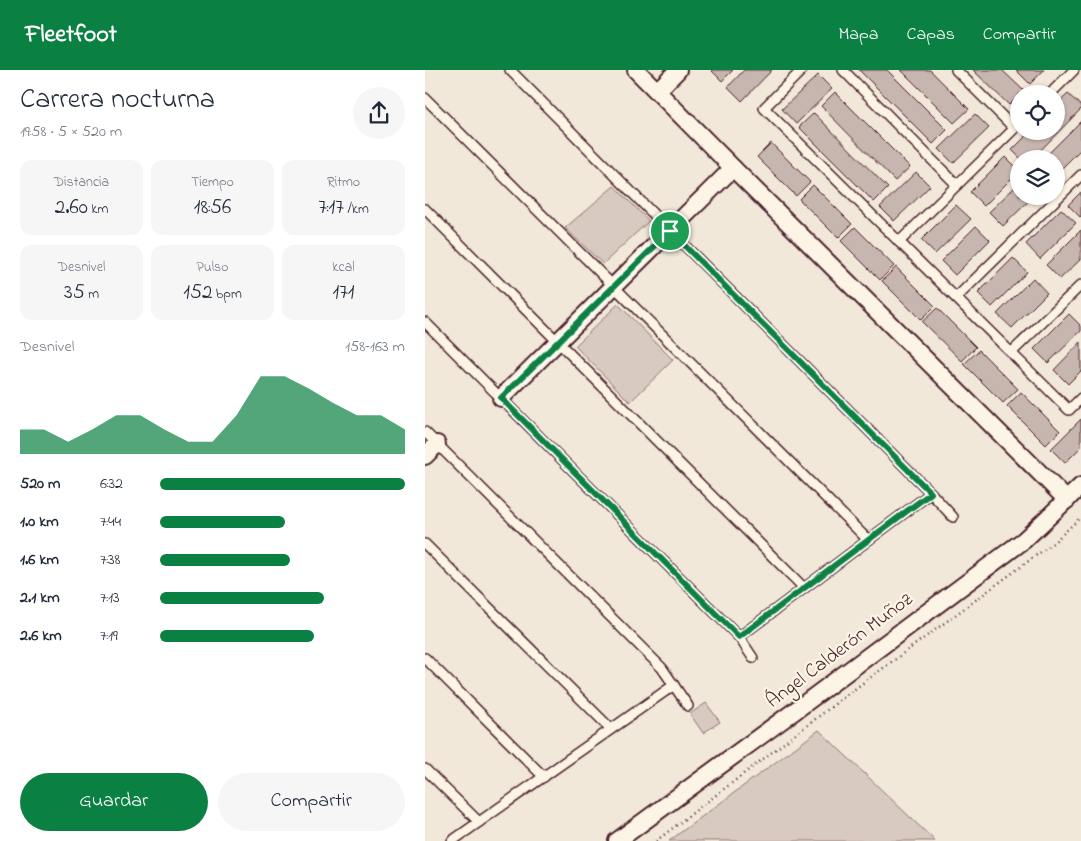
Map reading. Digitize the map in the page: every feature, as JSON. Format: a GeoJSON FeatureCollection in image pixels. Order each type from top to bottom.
{"type":"FeatureCollection","features":[{"type":"Feature","properties":{"kind":"street"},"geometry":{"type":"LineString","coordinates":[[636,70],[1067,500]]}},
{"type":"Feature","properties":{"kind":"street"},"geometry":{"type":"LineString","coordinates":[[657,91],[678,70]]}},
{"type":"Feature","properties":{"kind":"street"},"geometry":{"type":"LineString","coordinates":[[501,398],[733,168]]}},
{"type":"Feature","properties":{"kind":"street"},"geometry":{"type":"LineString","coordinates":[[425,456],[437,444]]}},
{"type":"Feature","properties":{"kind":"street","name":"Ángel Calderón Muñoz"},"geometry":{"type":"LineString","coordinates":[[617,841],[1025,540],[1081,486]]}},
{"type":"Feature","properties":{"kind":"lane"},"geometry":{"type":"LineString","coordinates":[[509,70],[931,493],[953,518]]}},
{"type":"Feature","properties":{"kind":"lane"},"geometry":{"type":"LineString","coordinates":[[803,70],[764,108],[1069,410],[1081,398]]}},
{"type":"Feature","properties":{"kind":"lane"},"geometry":{"type":"LineString","coordinates":[[843,70],[957,185]]}},
{"type":"Feature","properties":{"kind":"lane"},"geometry":{"type":"LineString","coordinates":[[956,70],[1010,120]]}},
{"type":"Feature","properties":{"kind":"lane"},"geometry":{"type":"LineString","coordinates":[[1059,85],[1074,70],[1081,77]]}},
{"type":"Feature","properties":{"kind":"lane"},"geometry":{"type":"LineString","coordinates":[[425,98],[868,540]]}},
{"type":"Feature","properties":{"kind":"lane"},"geometry":{"type":"LineString","coordinates":[[899,242],[1010,133]]}},
{"type":"Feature","properties":{"kind":"lane"},"geometry":{"type":"LineString","coordinates":[[956,298],[1081,175]]}},
{"type":"Feature","properties":{"kind":"lane"},"geometry":{"type":"LineString","coordinates":[[425,209],[804,588]]}},
{"type":"Feature","properties":{"kind":"lane"},"geometry":{"type":"LineString","coordinates":[[1011,353],[1081,285]]}},
{"type":"Feature","properties":{"kind":"lane"},"geometry":{"type":"LineString","coordinates":[[425,322],[739,637],[753,658]]}},
{"type":"Feature","properties":{"kind":"lane"},"geometry":{"type":"LineString","coordinates":[[425,432],[661,668],[688,706]]}},
{"type":"Feature","properties":{"kind":"lane"},"geometry":{"type":"LineString","coordinates":[[739,637],[931,493]]}},
{"type":"Feature","properties":{"kind":"lane"},"geometry":{"type":"LineString","coordinates":[[425,544],[611,729]]}},
{"type":"Feature","properties":{"kind":"lane"},"geometry":{"type":"LineString","coordinates":[[425,658],[544,776]]}},
{"type":"Feature","properties":{"kind":"lane"},"geometry":{"type":"LineString","coordinates":[[452,841],[674,685]]}},
{"type":"Feature","properties":{"kind":"lane"},"geometry":{"type":"LineString","coordinates":[[425,769],[479,822]]}},
{"type":"Feature","properties":{"kind":"path"},"geometry":{"type":"LineString","coordinates":[[656,841],[848,694],[1053,543],[1081,517]]}},
{"type":"Feature","properties":{"kind":"shaded area"},"geometry":{"type":"Polygon","coordinates":[[[614,186],[649,221],[603,264],[565,228],[614,186]]]}},
{"type":"Feature","properties":{"kind":"shaded area"},"geometry":{"type":"Polygon","coordinates":[[[618,304],[673,360],[630,402],[575,346],[618,304]]]}},
{"type":"Feature","properties":{"kind":"shaded area"},"geometry":{"type":"Polygon","coordinates":[[[706,703],[720,722],[703,733],[690,714],[706,703]]]}},
{"type":"Feature","properties":{"kind":"shaded area"},"geometry":{"type":"Polygon","coordinates":[[[819,730],[935,841],[669,841],[819,730]]]}},
{"type":"Feature","properties":{"kind":"building"},"geometry":{"type":"Polygon","coordinates":[[[711,70],[733,70],[722,81],[711,70]]]}},
{"type":"Feature","properties":{"kind":"building"},"geometry":{"type":"Polygon","coordinates":[[[744,70],[772,70],[742,101],[728,87],[744,70]]]}},
{"type":"Feature","properties":{"kind":"building"},"geometry":{"type":"Polygon","coordinates":[[[859,70],[887,70],[947,130],[933,144],[859,70]]]}},
{"type":"Feature","properties":{"kind":"building"},"geometry":{"type":"Polygon","coordinates":[[[901,70],[930,70],[969,109],[954,123],[901,70]]]}},
{"type":"Feature","properties":{"kind":"building"},"geometry":{"type":"Polygon","coordinates":[[[973,70],[1002,70],[1018,85],[1010,85],[1009,105],[973,70]]]}},
{"type":"Feature","properties":{"kind":"building"},"geometry":{"type":"Polygon","coordinates":[[[1016,70],[1044,70],[1030,84],[1016,70]]]}},
{"type":"Feature","properties":{"kind":"building"},"geometry":{"type":"Polygon","coordinates":[[[818,75],[832,89],[796,124],[782,109],[818,75]]]}},
{"type":"Feature","properties":{"kind":"building"},"geometry":{"type":"Polygon","coordinates":[[[835,92],[910,167],[895,181],[821,106],[835,92]]]}},
{"type":"Feature","properties":{"kind":"building"},"geometry":{"type":"Polygon","coordinates":[[[1068,94],[1081,106],[1081,109],[1065,125],[1065,97],[1068,94]]]}},
{"type":"Feature","properties":{"kind":"building"},"geometry":{"type":"Polygon","coordinates":[[[814,113],[888,188],[874,202],[799,127],[814,113]]]}},
{"type":"Feature","properties":{"kind":"building"},"geometry":{"type":"Polygon","coordinates":[[[975,114],[989,128],[953,163],[939,149],[975,114]]]}},
{"type":"Feature","properties":{"kind":"building"},"geometry":{"type":"Polygon","coordinates":[[[1081,121],[1081,149],[1065,165],[1065,150],[1052,150],[1062,140],[1065,140],[1065,137],[1081,121]]]}},
{"type":"Feature","properties":{"kind":"building"},"geometry":{"type":"Polygon","coordinates":[[[1022,140],[1051,140],[1041,150],[1012,150],[1022,140]]]}},
{"type":"Feature","properties":{"kind":"building"},"geometry":{"type":"Polygon","coordinates":[[[771,143],[810,182],[796,196],[757,157],[771,143]]]}},
{"type":"Feature","properties":{"kind":"building"},"geometry":{"type":"Polygon","coordinates":[[[1005,157],[1010,162],[1010,180],[984,206],[970,192],[1005,157]]]}},
{"type":"Feature","properties":{"kind":"building"},"geometry":{"type":"Polygon","coordinates":[[[916,172],[930,186],[894,221],[880,207],[916,172]]]}},
{"type":"Feature","properties":{"kind":"building"},"geometry":{"type":"Polygon","coordinates":[[[813,185],[852,224],[838,238],[799,199],[813,185]]]}},
{"type":"Feature","properties":{"kind":"building"},"geometry":{"type":"Polygon","coordinates":[[[1010,192],[1010,205],[1025,205],[1003,226],[989,212],[1010,192]]]}},
{"type":"Feature","properties":{"kind":"building"},"geometry":{"type":"Polygon","coordinates":[[[1081,192],[1081,218],[1068,205],[1081,192]]]}},
{"type":"Feature","properties":{"kind":"building"},"geometry":{"type":"Polygon","coordinates":[[[956,205],[971,219],[935,254],[921,240],[956,205]]]}},
{"type":"Feature","properties":{"kind":"building"},"geometry":{"type":"Polygon","coordinates":[[[1061,209],[1076,223],[1040,259],[1026,244],[1061,209]]]}},
{"type":"Feature","properties":{"kind":"building"},"geometry":{"type":"Polygon","coordinates":[[[976,226],[990,240],[955,275],[941,261],[976,226]]]}},
{"type":"Feature","properties":{"kind":"building"},"geometry":{"type":"Polygon","coordinates":[[[855,227],[894,266],[880,280],[841,241],[855,227]]]}},
{"type":"Feature","properties":{"kind":"building"},"geometry":{"type":"Polygon","coordinates":[[[1081,230],[1081,259],[1060,279],[1046,265],[1081,230]]]}},
{"type":"Feature","properties":{"kind":"building"},"geometry":{"type":"Polygon","coordinates":[[[1013,258],[1027,272],[992,307],[978,293],[1013,258]]]}},
{"type":"Feature","properties":{"kind":"building"},"geometry":{"type":"Polygon","coordinates":[[[896,267],[935,306],[921,320],[882,281],[896,267]]]}},
{"type":"Feature","properties":{"kind":"building"},"geometry":{"type":"Polygon","coordinates":[[[1033,278],[1047,293],[1012,328],[997,314],[1033,278]]]}},
{"type":"Feature","properties":{"kind":"building"},"geometry":{"type":"Polygon","coordinates":[[[937,308],[976,347],[962,361],[922,322],[937,308]]]}},
{"type":"Feature","properties":{"kind":"building"},"geometry":{"type":"Polygon","coordinates":[[[1069,314],[1081,326],[1081,331],[1048,363],[1034,349],[1069,314]]]}},
{"type":"Feature","properties":{"kind":"building"},"geometry":{"type":"Polygon","coordinates":[[[1081,342],[1081,371],[1068,384],[1054,370],[1081,342]]]}},
{"type":"Feature","properties":{"kind":"building"},"geometry":{"type":"Polygon","coordinates":[[[979,350],[1018,389],[1003,403],[964,364],[979,350]]]}},
{"type":"Feature","properties":{"kind":"building"},"geometry":{"type":"Polygon","coordinates":[[[1021,392],[1060,431],[1046,445],[1007,406],[1021,392]]]}},
{"type":"Feature","properties":{"kind":"building"},"geometry":{"type":"Polygon","coordinates":[[[1081,419],[1081,447],[1065,463],[1051,449],[1081,419]]]}},
{"type":"Feature","properties":{"kind":"route"},"geometry":{"type":"LineString","coordinates":[[670,231],[931,493],[739,637],[501,398],[670,231]]}}]}
